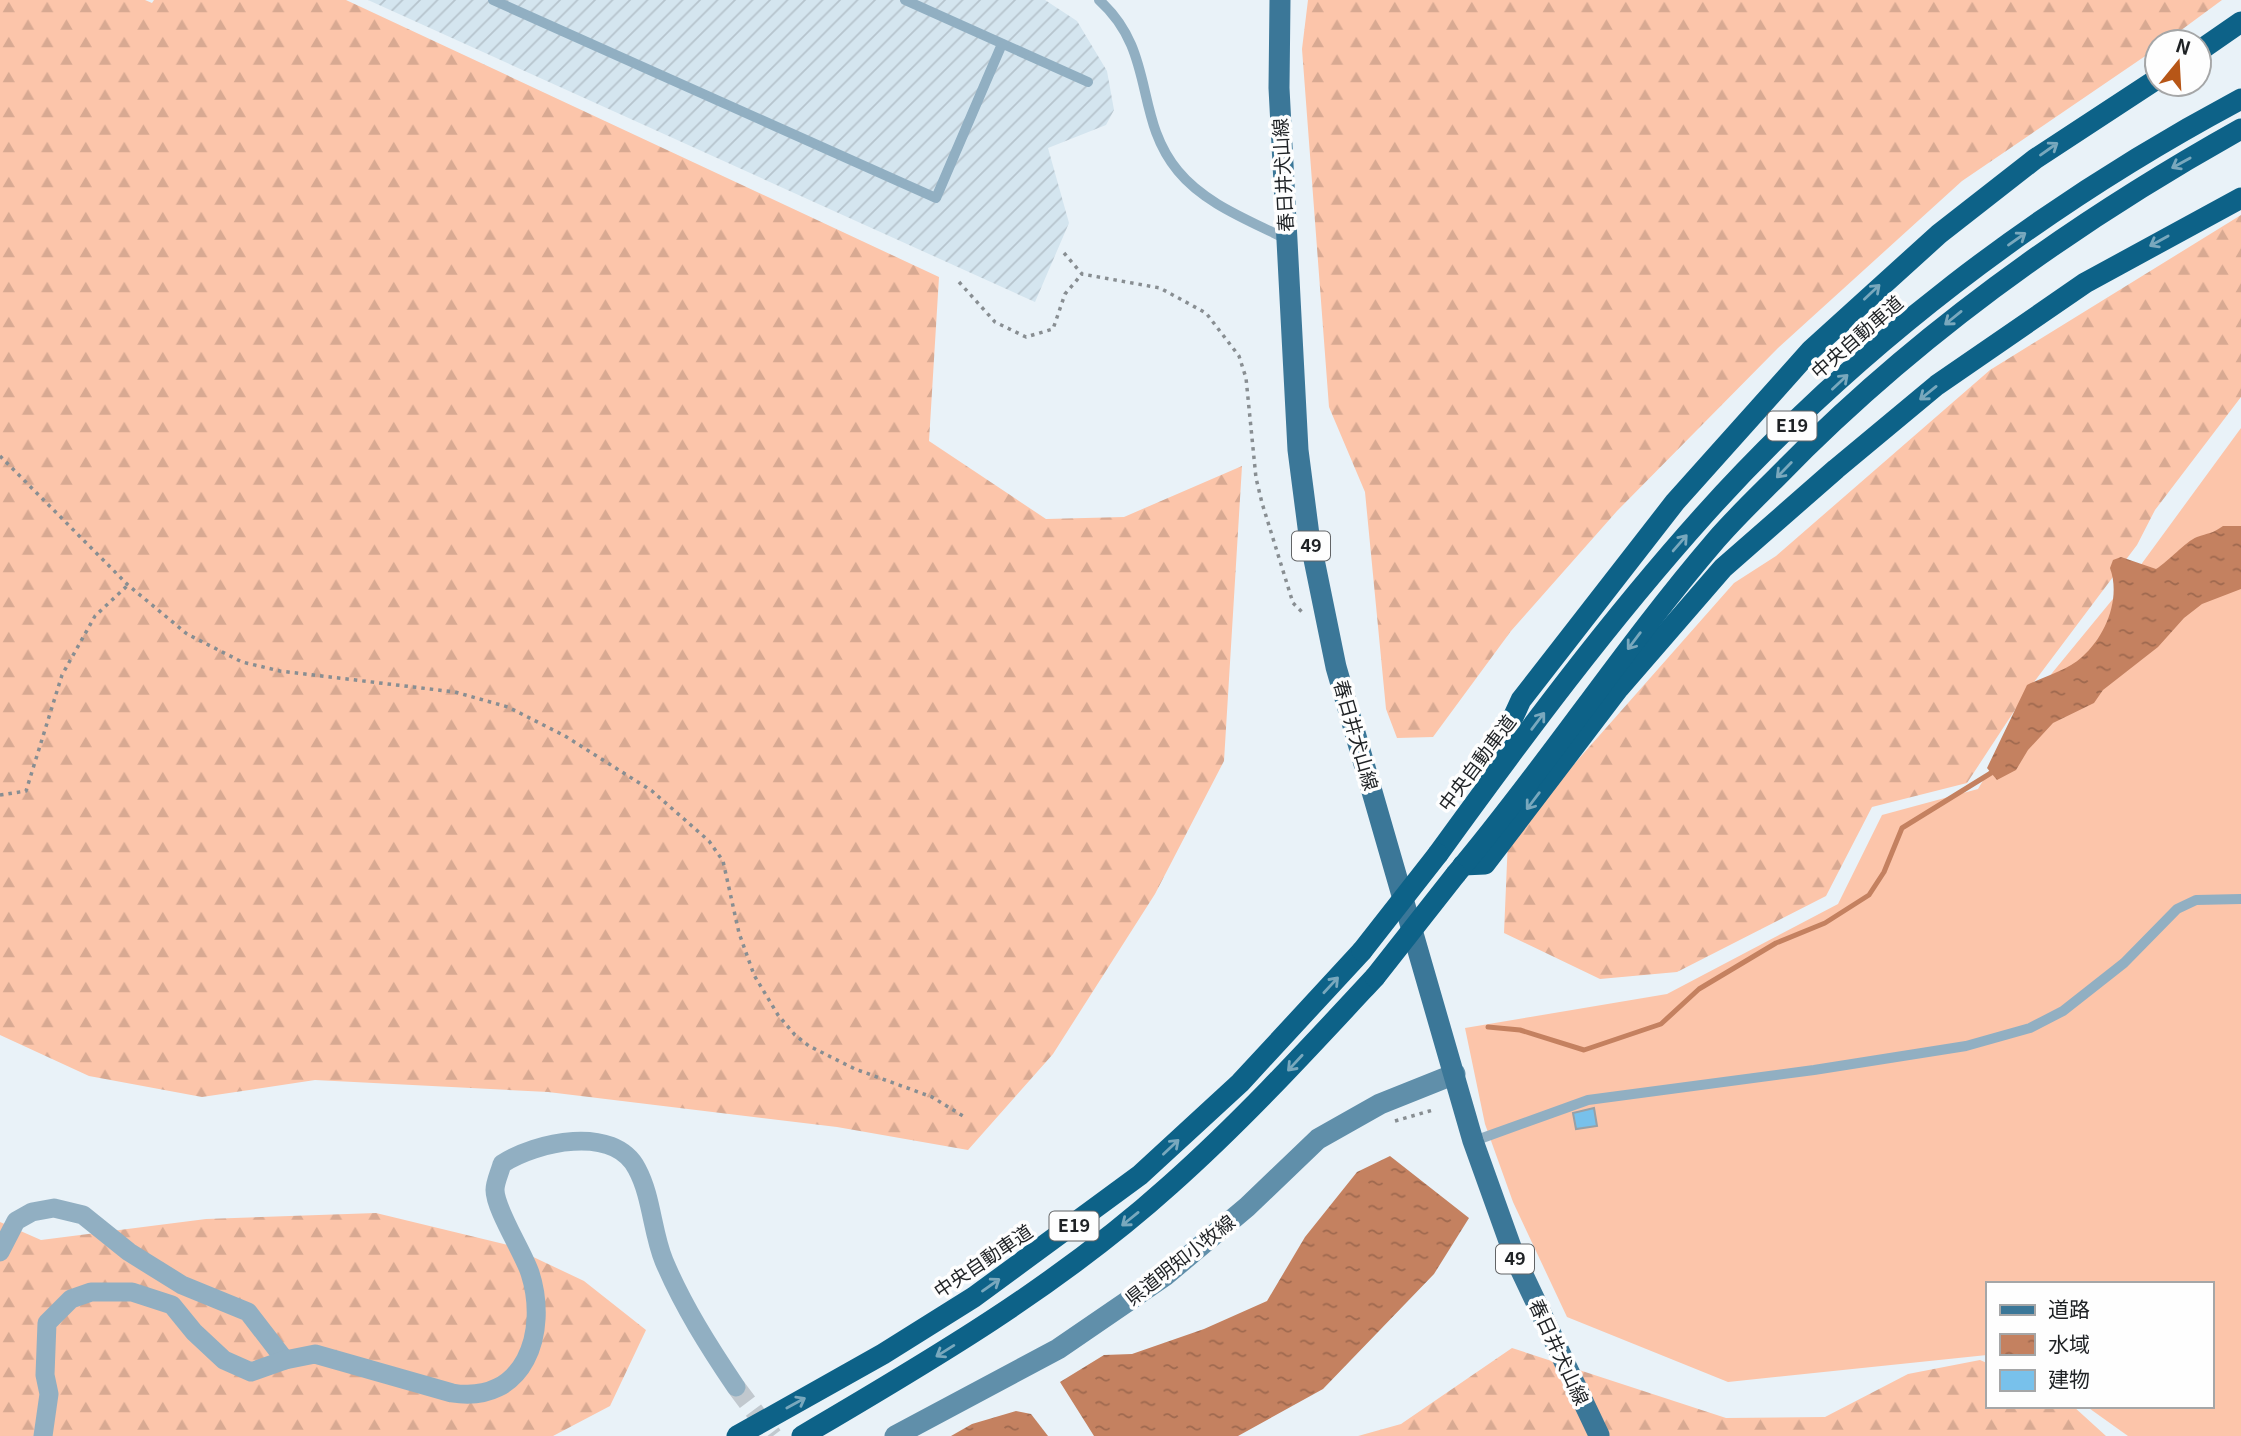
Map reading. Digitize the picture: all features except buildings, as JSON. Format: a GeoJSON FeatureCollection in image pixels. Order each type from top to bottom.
{"type":"FeatureCollection","features":[{"type":"Feature","properties":{"kind":"highway"},"geometry":{"type":"LineString","coordinates":[[2213,41],[2241,22]]}},
{"type":"Feature","properties":{"kind":"highway"},"geometry":{"type":"LineString","coordinates":[[1472,807],[1521,700],[1675,502],[1811,350],[1939,234],[2035,159],[2143,88]]}},
{"type":"Feature","properties":{"kind":"highway","name":"中央自動車道"},"geometry":{"type":"LineString","coordinates":[[737,1436],[883,1354],[974,1297],[1140,1175],[1240,1083],[1362,951],[1605,634],[1705,514],[1775,442],[1859,364],[1952,287],[2072,200],[2241,99]]}},
{"type":"Feature","properties":{"kind":"highway","name":"E19"},"geometry":{"type":"LineString","coordinates":[[802,1436],[991,1321],[1087,1254],[1170,1186],[1267,1094],[1375,977],[1650,620],[1717,538],[1819,434],[1889,370],[2008,276],[2153,178],[2241,130]]}},
{"type":"Feature","properties":{"kind":"highway"},"geometry":{"type":"LineString","coordinates":[[1460,869],[1485,864],[1619,688],[1723,568],[1836,469],[1937,385],[2085,283],[2241,198]]}},
{"type":"Feature","properties":{"kind":"main road","name":"春日井犬山線"},"geometry":{"type":"LineString","coordinates":[[1280,0],[1279,88],[1298,450],[1309,534],[1336,667],[1473,1142],[1515,1258],[1599,1435]]}},
{"type":"Feature","properties":{"kind":"main road","name":"県道明知小牧線"},"geometry":{"type":"LineString","coordinates":[[895,1436],[1058,1349],[1166,1275],[1247,1206],[1318,1139],[1380,1104],[1455,1074]]}},
{"type":"Feature","properties":{"kind":"street"},"geometry":{"type":"LineString","coordinates":[[43,1436],[49,1394],[45,1375],[47,1324],[71,1299],[91,1292],[132,1292],[172,1305],[194,1332],[224,1360],[251,1372],[285,1360],[315,1354],[474,1396],[501,1387],[523,1369],[534,1334],[534,1294],[530,1274],[495,1191],[502,1164],[520,1152],[553,1143],[595,1141],[625,1153],[638,1169],[663,1260],[702,1336],[736,1387]]}},
{"type":"Feature","properties":{"kind":"street"},"geometry":{"type":"LineString","coordinates":[[0,1252],[16,1221],[32,1212],[54,1208],[83,1215],[129,1252],[183,1285],[248,1312],[285,1360]]}},
{"type":"Feature","properties":{"kind":"lane"},"geometry":{"type":"LineString","coordinates":[[494,0],[936,198],[1002,44]]}},
{"type":"Feature","properties":{"kind":"lane"},"geometry":{"type":"LineString","coordinates":[[905,0],[1088,82]]}},
{"type":"Feature","properties":{"kind":"lane"},"geometry":{"type":"LineString","coordinates":[[1099,0],[1125,30],[1142,67],[1158,141],[1178,172],[1211,200],[1286,240]]}},
{"type":"Feature","properties":{"kind":"lane"},"geometry":{"type":"LineString","coordinates":[[1473,1142],[1588,1100],[1966,1046],[2030,1028],[2063,1011],[2124,963],[2177,909],[2196,900],[2241,899]]}},
{"type":"Feature","properties":{"kind":"path"},"geometry":{"type":"LineString","coordinates":[[1064,253],[1082,274],[1160,288],[1206,313],[1239,356],[1246,378],[1256,478],[1293,603],[1305,616],[1324,611]]}},
{"type":"Feature","properties":{"kind":"path"},"geometry":{"type":"LineString","coordinates":[[959,282],[995,322],[1026,337],[1054,329],[1065,294],[1082,274]]}},
{"type":"Feature","properties":{"kind":"path"},"geometry":{"type":"LineString","coordinates":[[0,456],[128,585],[187,634],[242,662],[280,671],[455,692],[508,707],[565,736],[652,790],[709,841],[723,861],[739,933],[754,975],[778,1015],[795,1035],[821,1052],[932,1097],[963,1116]]}},
{"type":"Feature","properties":{"kind":"path"},"geometry":{"type":"LineString","coordinates":[[0,795],[26,792],[62,675],[95,616],[128,585]]}},
{"type":"Feature","properties":{"kind":"shaded area"},"geometry":{"type":"Polygon","coordinates":[[[368,0],[1045,0],[1077,21],[1107,71],[1114,110],[1106,125],[1048,148],[1069,223],[1035,302],[368,0]]]}},
{"type":"Feature","properties":{"kind":"green space"},"geometry":{"type":"Polygon","coordinates":[[[0,0],[145,0],[152,3],[154,0],[346,0],[939,277],[929,441],[1046,519],[1124,517],[1242,466],[1224,761],[1155,894],[1053,1054],[968,1150],[837,1127],[548,1092],[315,1080],[202,1097],[89,1076],[0,1035],[0,0]]]}},
{"type":"Feature","properties":{"kind":"green space"},"geometry":{"type":"Polygon","coordinates":[[[1308,0],[2222,0],[2184,28],[2143,28],[2143,58],[1962,181],[1778,348],[1617,511],[1511,631],[1433,737],[1397,738],[1386,709],[1365,492],[1329,407],[1302,49],[1308,0]]]}},
{"type":"Feature","properties":{"kind":"green space"},"geometry":{"type":"Polygon","coordinates":[[[2241,215],[2241,397],[2155,510],[2137,545],[2028,690],[1967,783],[1872,807],[1826,896],[1677,972],[1600,979],[1504,933],[1508,839],[1734,583],[1776,556],[1990,370],[2241,215]]]}},
{"type":"Feature","properties":{"kind":"green space"},"geometry":{"type":"Polygon","coordinates":[[[2241,428],[2241,1436],[2128,1436],[2089,1408],[2213,1408],[2213,1282],[1986,1282],[1986,1355],[1728,1382],[1567,1317],[1513,1202],[1485,1124],[1465,1028],[1667,994],[1838,904],[1882,815],[1978,789],[2034,695],[2140,566],[2241,428]]]}},
{"type":"Feature","properties":{"kind":"green space"},"geometry":{"type":"Polygon","coordinates":[[[376,1213],[508,1245],[584,1281],[646,1330],[610,1406],[553,1436],[0,1436],[0,1222],[41,1240],[206,1219],[376,1213]]]}},
{"type":"Feature","properties":{"kind":"green space"},"geometry":{"type":"Polygon","coordinates":[[[1512,1348],[1726,1418],[1825,1417],[1908,1374],[1980,1360],[1986,1363],[1986,1408],[2075,1408],[2106,1436],[1358,1436],[1401,1424],[1512,1348]]]}},
{"type":"Feature","properties":{"kind":"water"},"geometry":{"type":"Polygon","coordinates":[[[2223,526],[2241,526],[2241,589],[2202,604],[2184,618],[2158,647],[2103,690],[2094,703],[2053,723],[2028,750],[2016,770],[1997,780],[1987,768],[2027,685],[2076,662],[2091,648],[2104,628],[2114,592],[2110,568],[2113,560],[2121,557],[2156,569],[2192,539],[2223,526]]]}},
{"type":"Feature","properties":{"kind":"water"},"geometry":{"type":"Polygon","coordinates":[[[1390,1156],[1469,1218],[1434,1274],[1323,1389],[1238,1436],[1094,1436],[1060,1382],[1104,1355],[1132,1354],[1204,1329],[1267,1301],[1305,1237],[1357,1172],[1390,1156]]]}},
{"type":"Feature","properties":{"kind":"water"},"geometry":{"type":"Polygon","coordinates":[[[1016,1411],[1031,1414],[1048,1436],[951,1436],[972,1424],[1016,1411]]]}},
{"type":"Feature","properties":{"kind":"waterway"},"geometry":{"type":"LineString","coordinates":[[1488,1027],[1520,1030],[1584,1050],[1661,1024],[1699,989],[1776,943],[1825,923],[1869,895],[1884,872],[1902,828],[1991,773]]}},
{"type":"Feature","properties":{"kind":"tunnel"},"geometry":{"type":"LineString","coordinates":[[736,1387],[773,1436]]}}]}
